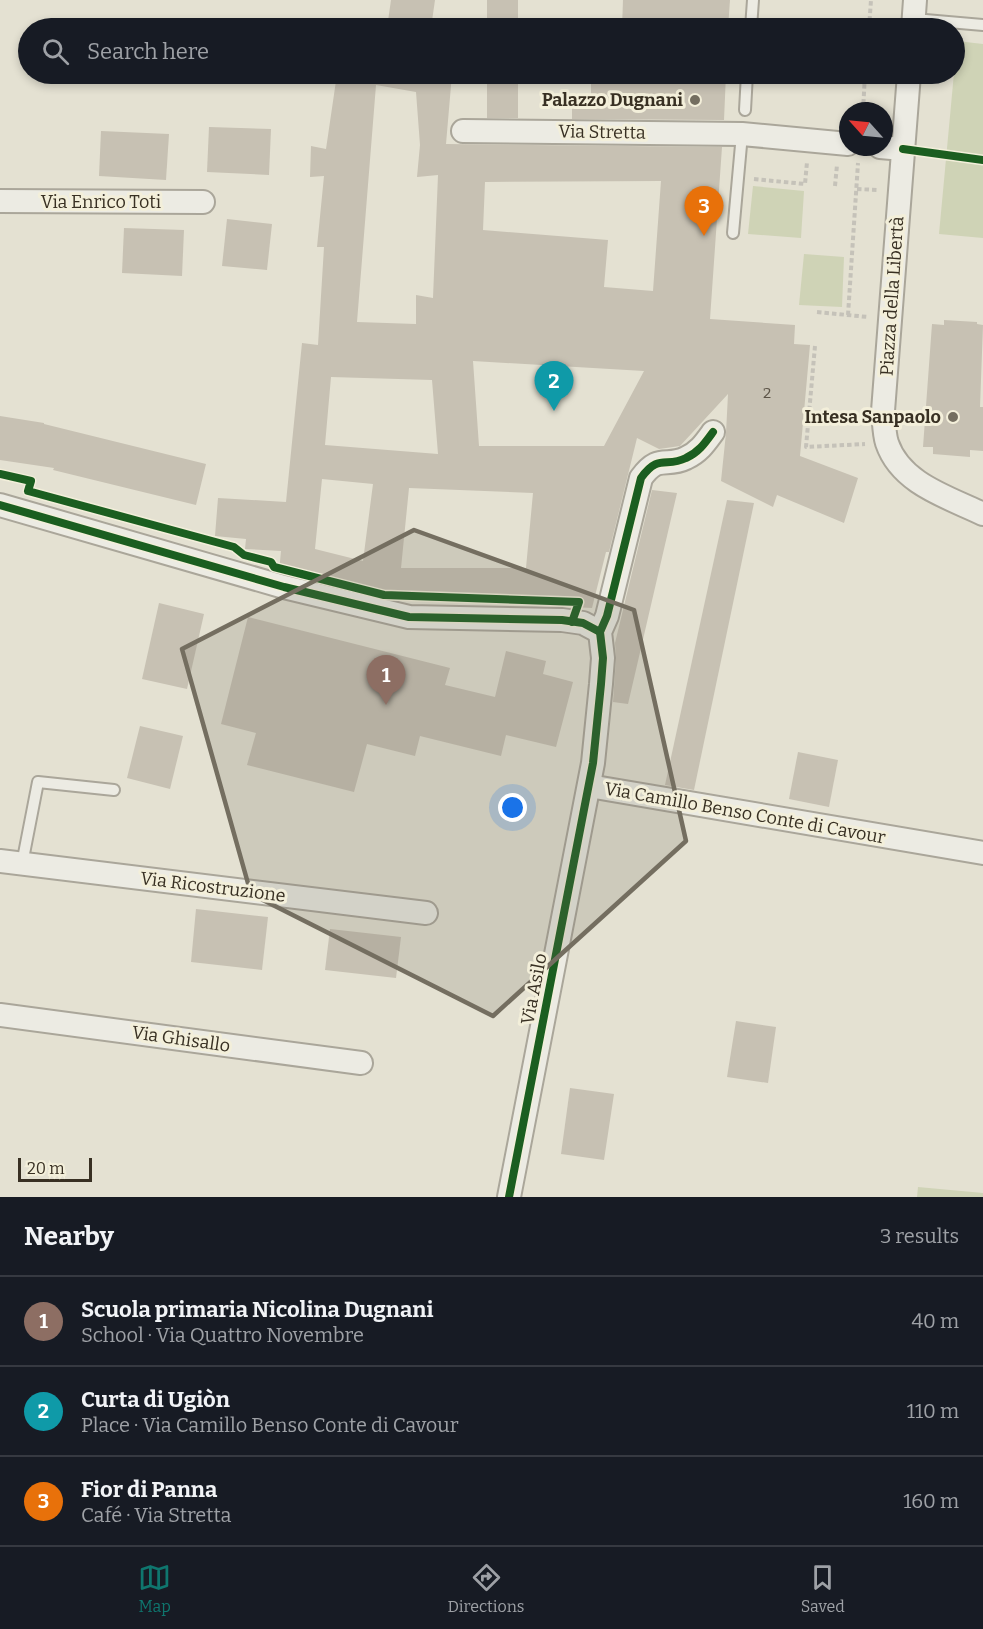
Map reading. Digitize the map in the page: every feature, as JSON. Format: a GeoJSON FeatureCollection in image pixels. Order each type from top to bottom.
{"type":"FeatureCollection","features":[{"type":"Feature","properties":{"kind":"street","name":"Piazza della Libertà"},"geometry":{"type":"LineString","coordinates":[[887,442],[883,411],[908,84]]}},
{"type":"Feature","properties":{"kind":"street","name":"Via Stretta"},"geometry":{"type":"LineString","coordinates":[[463,131],[742,134]]}},
{"type":"Feature","properties":{"kind":"street"},"geometry":{"type":"LineString","coordinates":[[742,134],[839,149]]}},
{"type":"Feature","properties":{"kind":"street"},"geometry":{"type":"LineString","coordinates":[[893,148],[903,149]]}},
{"type":"Feature","properties":{"kind":"street","name":"Via Enrico Toti"},"geometry":{"type":"LineString","coordinates":[[0,201],[203,202]]}},
{"type":"Feature","properties":{"kind":"street","name":"Via Camillo Benso Conte di Cavour"},"geometry":{"type":"LineString","coordinates":[[713,432],[701,449],[684,459],[656,463],[641,478],[607,616],[600,632],[603,658],[589,786],[983,853]]}},
{"type":"Feature","properties":{"kind":"street"},"geometry":{"type":"LineString","coordinates":[[887,442],[897,461],[915,480],[983,514]]}},
{"type":"Feature","properties":{"kind":"street"},"geometry":{"type":"LineString","coordinates":[[0,505],[284,587],[409,617],[562,620],[584,623],[600,632]]}},
{"type":"Feature","properties":{"kind":"street","name":"Via Asilo"},"geometry":{"type":"LineString","coordinates":[[509,1197],[589,786]]}},
{"type":"Feature","properties":{"kind":"street","name":"Via Ricostruzione"},"geometry":{"type":"LineString","coordinates":[[11,863],[426,913]]}},
{"type":"Feature","properties":{"kind":"street","name":"Via Ghisallo"},"geometry":{"type":"LineString","coordinates":[[0,1015],[361,1064]]}},
{"type":"Feature","properties":{"kind":"lane"},"geometry":{"type":"LineString","coordinates":[[752,18],[753,0]]}},
{"type":"Feature","properties":{"kind":"lane"},"geometry":{"type":"LineString","coordinates":[[914,16],[929,18]]}},
{"type":"Feature","properties":{"kind":"lane"},"geometry":{"type":"LineString","coordinates":[[965,23],[983,25]]}},
{"type":"Feature","properties":{"kind":"lane"},"geometry":{"type":"LineString","coordinates":[[745,110],[746,84]]}},
{"type":"Feature","properties":{"kind":"lane"},"geometry":{"type":"LineString","coordinates":[[733,233],[742,134]]}},
{"type":"Feature","properties":{"kind":"lane"},"geometry":{"type":"LineString","coordinates":[[11,863],[38,782],[114,790]]}},
{"type":"Feature","properties":{"kind":"path"},"geometry":{"type":"LineString","coordinates":[[870,18],[871,0]]}},
{"type":"Feature","properties":{"kind":"path"},"geometry":{"type":"LineString","coordinates":[[864,102],[865,84]]}},
{"type":"Feature","properties":{"kind":"path"},"geometry":{"type":"LineString","coordinates":[[848,315],[853,156]]}},
{"type":"Feature","properties":{"kind":"path"},"geometry":{"type":"LineString","coordinates":[[818,312],[890,319]]}},
{"type":"Feature","properties":{"kind":"path"},"geometry":{"type":"LineString","coordinates":[[815,346],[806,447],[887,442]]}},
{"type":"Feature","properties":{"kind":"highlighted area"},"geometry":{"type":"Polygon","coordinates":[[[414,530],[634,610],[686,841],[493,1016],[251,894],[182,649],[414,530]]]}},
{"type":"Feature","properties":{"kind":"green space"},"geometry":{"type":"Polygon","coordinates":[[[965,42],[983,44],[983,238],[939,234],[953,84],[965,84],[965,42]]]}},
{"type":"Feature","properties":{"kind":"green space"},"geometry":{"type":"Polygon","coordinates":[[[753,186],[804,191],[801,238],[748,234],[753,186]]]}},
{"type":"Feature","properties":{"kind":"green space"},"geometry":{"type":"Polygon","coordinates":[[[804,254],[844,257],[842,307],[799,305],[804,254]]]}},
{"type":"Feature","properties":{"kind":"green space"},"geometry":{"type":"Polygon","coordinates":[[[918,1187],[983,1193],[983,1197],[917,1197],[918,1187]]]}},
{"type":"Feature","properties":{"kind":"building"},"geometry":{"type":"Polygon","coordinates":[[[391,0],[435,0],[432,18],[388,18],[391,0]]]}},
{"type":"Feature","properties":{"kind":"building"},"geometry":{"type":"Polygon","coordinates":[[[487,0],[518,0],[518,18],[487,18],[487,0]]]}},
{"type":"Feature","properties":{"kind":"building"},"geometry":{"type":"Polygon","coordinates":[[[623,0],[730,0],[729,18],[622,18],[623,0]]]}},
{"type":"Feature","properties":{"kind":"building"},"geometry":{"type":"Polygon","coordinates":[[[336,84],[451,84],[446,144],[722,147],[710,319],[795,325],[794,344],[810,345],[800,456],[858,478],[844,523],[777,495],[773,507],[721,481],[728,394],[680,446],[659,449],[637,438],[609,552],[606,552],[592,608],[383,597],[279,572],[281,551],[245,549],[246,539],[215,536],[218,498],[286,502],[302,343],[318,345],[324,247],[317,247],[324,176],[310,177],[311,146],[326,149],[336,84]],[[376,85],[357,322],[416,324],[416,295],[433,298],[438,175],[417,177],[420,145],[416,92],[376,85]],[[661,181],[485,182],[483,230],[608,240],[604,287],[653,291],[661,181]],[[473,361],[479,446],[604,446],[644,371],[473,361]],[[331,377],[325,445],[438,454],[432,380],[331,377]],[[322,479],[315,549],[363,561],[373,484],[322,479]],[[409,488],[401,568],[526,568],[533,493],[409,488]]]}},
{"type":"Feature","properties":{"kind":"building"},"geometry":{"type":"Polygon","coordinates":[[[487,84],[518,84],[518,118],[487,118],[487,84]]]}},
{"type":"Feature","properties":{"kind":"building"},"geometry":{"type":"Polygon","coordinates":[[[591,84],[726,84],[724,120],[572,119],[572,105],[591,105],[591,84]]]}},
{"type":"Feature","properties":{"kind":"building"},"geometry":{"type":"Polygon","coordinates":[[[209,127],[271,129],[269,175],[207,172],[209,127]]]}},
{"type":"Feature","properties":{"kind":"building"},"geometry":{"type":"Polygon","coordinates":[[[101,131],[169,134],[166,180],[99,176],[101,131]]]}},
{"type":"Feature","properties":{"kind":"building"},"geometry":{"type":"Polygon","coordinates":[[[227,219],[272,224],[267,270],[222,266],[227,219]]]}},
{"type":"Feature","properties":{"kind":"building"},"geometry":{"type":"Polygon","coordinates":[[[124,228],[184,230],[182,276],[122,273],[124,228]]]}},
{"type":"Feature","properties":{"kind":"building"},"geometry":{"type":"Polygon","coordinates":[[[944,320],[977,322],[983,325],[980,407],[983,407],[983,451],[970,450],[970,457],[933,454],[933,447],[923,447],[932,324],[944,325],[944,320]]]}},
{"type":"Feature","properties":{"kind":"building"},"geometry":{"type":"Polygon","coordinates":[[[0,416],[44,423],[206,464],[196,505],[53,470],[54,468],[0,460],[0,416]]]}},
{"type":"Feature","properties":{"kind":"building"},"geometry":{"type":"Polygon","coordinates":[[[652,490],[677,493],[628,704],[613,702],[615,643],[652,490]]]}},
{"type":"Feature","properties":{"kind":"building"},"geometry":{"type":"Polygon","coordinates":[[[727,500],[754,503],[694,790],[665,785],[727,500]]]}},
{"type":"Feature","properties":{"kind":"building"},"geometry":{"type":"Polygon","coordinates":[[[159,603],[204,614],[187,689],[142,679],[159,603]]]}},
{"type":"Feature","properties":{"kind":"building"},"geometry":{"type":"Polygon","coordinates":[[[248,617],[450,668],[445,685],[495,697],[506,651],[546,661],[543,674],[573,682],[556,747],[506,735],[501,756],[420,736],[415,756],[367,744],[354,792],[247,765],[256,733],[221,724],[248,617]]]}},
{"type":"Feature","properties":{"kind":"building"},"geometry":{"type":"Polygon","coordinates":[[[140,726],[183,736],[170,789],[127,778],[140,726]]]}},
{"type":"Feature","properties":{"kind":"building"},"geometry":{"type":"Polygon","coordinates":[[[798,752],[838,760],[829,807],[789,799],[798,752]]]}},
{"type":"Feature","properties":{"kind":"building"},"geometry":{"type":"Polygon","coordinates":[[[196,909],[268,917],[262,970],[191,962],[196,909]]]}},
{"type":"Feature","properties":{"kind":"building"},"geometry":{"type":"Polygon","coordinates":[[[330,929],[401,937],[396,978],[325,970],[330,929]]]}},
{"type":"Feature","properties":{"kind":"building"},"geometry":{"type":"Polygon","coordinates":[[[736,1021],[776,1027],[768,1083],[727,1077],[736,1021]]]}},
{"type":"Feature","properties":{"kind":"building"},"geometry":{"type":"Polygon","coordinates":[[[570,1088],[614,1094],[604,1160],[561,1154],[570,1088]]]}},
{"type":"Feature","properties":{"kind":"cycle path"},"geometry":{"type":"LineString","coordinates":[[903,149],[983,160]]}},
{"type":"Feature","properties":{"kind":"cycle path"},"geometry":{"type":"LineString","coordinates":[[509,1197],[593,763],[603,658],[600,632],[607,616],[641,478],[647,470],[658,463],[679,461],[691,456],[713,432]]}},
{"type":"Feature","properties":{"kind":"cycle path"},"geometry":{"type":"LineString","coordinates":[[0,474],[31,481],[28,491],[234,547],[244,555],[271,562],[274,567],[384,595],[579,602],[572,622]]}},
{"type":"Feature","properties":{"kind":"cycle path"},"geometry":{"type":"LineString","coordinates":[[0,505],[284,587],[409,617],[562,620],[583,623],[600,632]]}},
{"type":"Feature","properties":{"kind":"place","name":"Palazzo Dugnani"},"geometry":{"type":"Point","coordinates":[695,100]}},
{"type":"Feature","properties":{"kind":"place","name":"Fior di Panna"},"geometry":{"type":"Point","coordinates":[704,236]}},
{"type":"Feature","properties":{"kind":"place","name":"Curta di Ugiòn"},"geometry":{"type":"Point","coordinates":[554,411]}},
{"type":"Feature","properties":{"kind":"place","name":"Intesa Sanpaolo"},"geometry":{"type":"Point","coordinates":[953,417]}},
{"type":"Feature","properties":{"kind":"place","name":"Scuola primaria Nicolina Dugnani"},"geometry":{"type":"Point","coordinates":[386,705]}}]}
